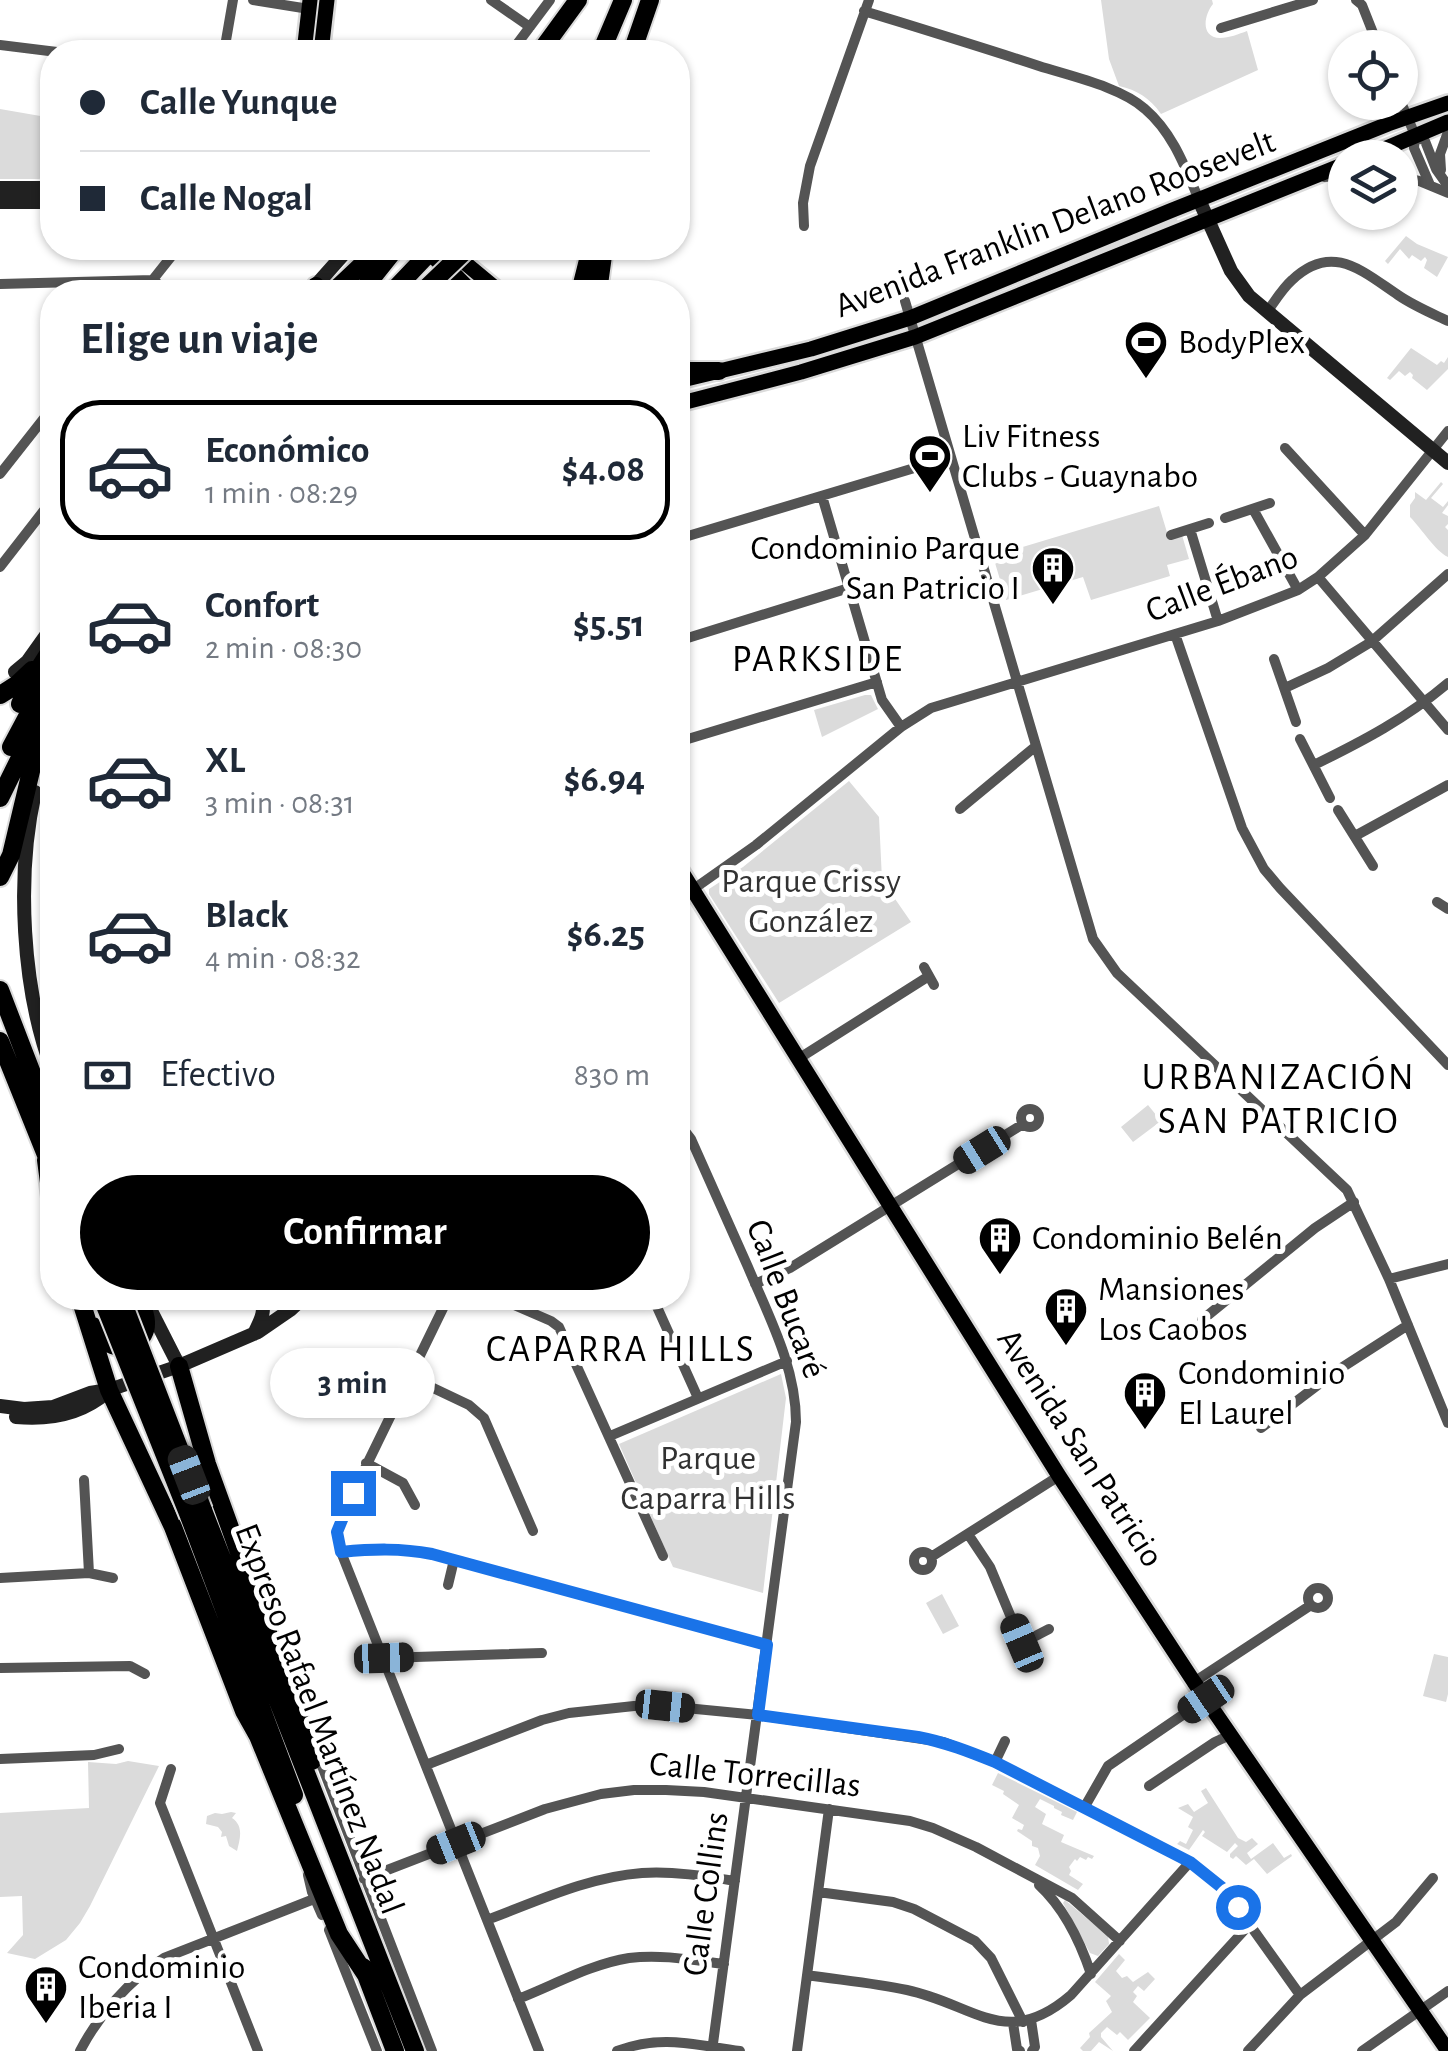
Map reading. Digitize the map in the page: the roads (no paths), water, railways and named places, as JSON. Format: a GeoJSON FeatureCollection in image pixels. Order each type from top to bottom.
{"type":"FeatureCollection","features":[{"type":"Feature","properties":{"kind":"highway"},"geometry":{"type":"LineString","coordinates":[[549,40],[578,0]]}},
{"type":"Feature","properties":{"kind":"highway"},"geometry":{"type":"LineString","coordinates":[[606,40],[623,0]]}},
{"type":"Feature","properties":{"kind":"highway"},"geometry":{"type":"LineString","coordinates":[[636,40],[650,0]]}},
{"type":"Feature","properties":{"kind":"highway"},"geometry":{"type":"LineString","coordinates":[[335,280],[366,260]]}},
{"type":"Feature","properties":{"kind":"highway"},"geometry":{"type":"LineString","coordinates":[[371,280],[386,260]]}},
{"type":"Feature","properties":{"kind":"highway"},"geometry":{"type":"LineString","coordinates":[[404,280],[424,260]]}},
{"type":"Feature","properties":{"kind":"highway"},"geometry":{"type":"LineString","coordinates":[[444,260],[460,280]]}},
{"type":"Feature","properties":{"kind":"highway"},"geometry":{"type":"LineString","coordinates":[[436,280],[460,260]]}},
{"type":"Feature","properties":{"kind":"highway"},"geometry":{"type":"LineString","coordinates":[[690,371],[719,371]]}},
{"type":"Feature","properties":{"kind":"highway"},"geometry":{"type":"LineString","coordinates":[[0,695],[40,666]]}},
{"type":"Feature","properties":{"kind":"highway"},"geometry":{"type":"LineString","coordinates":[[0,744],[40,671]]}},
{"type":"Feature","properties":{"kind":"highway"},"geometry":{"type":"LineString","coordinates":[[0,770],[40,682]]}},
{"type":"Feature","properties":{"kind":"highway"},"geometry":{"type":"LineString","coordinates":[[0,798],[40,717]]}},
{"type":"Feature","properties":{"kind":"highway"},"geometry":{"type":"LineString","coordinates":[[0,877],[14,843],[40,746]]}},
{"type":"Feature","properties":{"kind":"highway"},"geometry":{"type":"LineString","coordinates":[[0,988],[9,1039]]}},
{"type":"Feature","properties":{"kind":"highway"},"geometry":{"type":"LineString","coordinates":[[0,988],[24,1023],[40,1065]]}},
{"type":"Feature","properties":{"kind":"highway"},"geometry":{"type":"LineString","coordinates":[[0,1011],[40,1123]]}},
{"type":"Feature","properties":{"kind":"highway"},"geometry":{"type":"LineString","coordinates":[[0,1072],[10,1093],[40,1131]]}},
{"type":"Feature","properties":{"kind":"highway"},"geometry":{"type":"LineString","coordinates":[[84,1310],[109,1390],[173,1527],[244,1711],[258,1736],[339,1934],[366,1976]]}},
{"type":"Feature","properties":{"kind":"highway","name":"Expreso Rafael Martínez Nadal"},"geometry":{"type":"LineString","coordinates":[[107,1310],[196,1513],[415,2051]]}},
{"type":"Feature","properties":{"kind":"highway","name":"Expreso Rafael Martínez Nadal"},"geometry":{"type":"LineString","coordinates":[[125,1310],[304,1819],[395,2051]]}},
{"type":"Feature","properties":{"kind":"highway"},"geometry":{"type":"LineString","coordinates":[[86,1317],[110,1344],[121,1347],[142,1337],[146,1325],[144,1310]]}},
{"type":"Feature","properties":{"kind":"highway"},"geometry":{"type":"LineString","coordinates":[[179,1366],[208,1464],[329,1810],[334,1849]]}},
{"type":"Feature","properties":{"kind":"highway"},"geometry":{"type":"LineString","coordinates":[[152,1483],[150,1456],[156,1446],[170,1438],[190,1440],[208,1464]]}},
{"type":"Feature","properties":{"kind":"main road"},"geometry":{"type":"LineString","coordinates":[[322,40],[327,0]]}},
{"type":"Feature","properties":{"kind":"main road"},"geometry":{"type":"LineString","coordinates":[[306,40],[310,4]]}},
{"type":"Feature","properties":{"kind":"main road","name":"Avenida Franklin Delano Roosevelt"},"geometry":{"type":"LineString","coordinates":[[1391,140],[1448,103]]}},
{"type":"Feature","properties":{"kind":"main road","name":"Avenida Franklin Delano Roosevelt"},"geometry":{"type":"LineString","coordinates":[[690,378],[910,318],[1388,124],[1411,127],[1448,122]]}},
{"type":"Feature","properties":{"kind":"main road","name":"Avenida Franklin Delano Roosevelt"},"geometry":{"type":"LineString","coordinates":[[690,401],[915,337],[1328,171]]}},
{"type":"Feature","properties":{"kind":"main road"},"geometry":{"type":"LineString","coordinates":[[471,260],[489,280]]}},
{"type":"Feature","properties":{"kind":"main road","name":"Avenida San Patricio"},"geometry":{"type":"LineString","coordinates":[[690,887],[1059,1476],[1194,1682],[1448,2051]]}},
{"type":"Feature","properties":{"kind":"street"},"geometry":{"type":"LineString","coordinates":[[226,40],[233,0]]}},
{"type":"Feature","properties":{"kind":"street"},"geometry":{"type":"LineString","coordinates":[[254,0],[310,4]]}},
{"type":"Feature","properties":{"kind":"street"},"geometry":{"type":"LineString","coordinates":[[491,0],[530,27]]}},
{"type":"Feature","properties":{"kind":"street"},"geometry":{"type":"LineString","coordinates":[[520,40],[550,0]]}},
{"type":"Feature","properties":{"kind":"street"},"geometry":{"type":"LineString","coordinates":[[1221,28],[1313,0]]}},
{"type":"Feature","properties":{"kind":"street"},"geometry":{"type":"LineString","coordinates":[[1356,0],[1372,30]]}},
{"type":"Feature","properties":{"kind":"street"},"geometry":{"type":"LineString","coordinates":[[804,226],[803,203],[810,166],[866,5],[1075,77],[1142,105],[1177,149],[1239,284],[1267,312],[1448,463]]}},
{"type":"Feature","properties":{"kind":"street"},"geometry":{"type":"LineString","coordinates":[[0,45],[40,50]]}},
{"type":"Feature","properties":{"kind":"street"},"geometry":{"type":"LineString","coordinates":[[1408,120],[1414,148],[1430,185]]}},
{"type":"Feature","properties":{"kind":"street"},"geometry":{"type":"LineString","coordinates":[[1411,127],[1425,141],[1448,187]]}},
{"type":"Feature","properties":{"kind":"street"},"geometry":{"type":"LineString","coordinates":[[1448,132],[1439,160],[1448,187]]}},
{"type":"Feature","properties":{"kind":"street"},"geometry":{"type":"LineString","coordinates":[[1308,179],[1328,177]]}},
{"type":"Feature","properties":{"kind":"street"},"geometry":{"type":"LineString","coordinates":[[1418,181],[1448,187]]}},
{"type":"Feature","properties":{"kind":"street"},"geometry":{"type":"LineString","coordinates":[[0,188],[40,188]]}},
{"type":"Feature","properties":{"kind":"street"},"geometry":{"type":"LineString","coordinates":[[0,202],[40,202]]}},
{"type":"Feature","properties":{"kind":"street"},"geometry":{"type":"LineString","coordinates":[[153,280],[169,260]]}},
{"type":"Feature","properties":{"kind":"street"},"geometry":{"type":"LineString","coordinates":[[1267,312],[1300,273],[1312,266],[1340,262],[1354,265],[1399,296],[1448,321]]}},
{"type":"Feature","properties":{"kind":"street"},"geometry":{"type":"LineString","coordinates":[[0,284],[40,283]]}},
{"type":"Feature","properties":{"kind":"street"},"geometry":{"type":"LineString","coordinates":[[904,302],[1093,938],[1109,964],[1336,1178],[1354,1202],[1448,1424]]}},
{"type":"Feature","properties":{"kind":"street"},"geometry":{"type":"LineString","coordinates":[[0,474],[40,423]]}},
{"type":"Feature","properties":{"kind":"street","name":"Calle Ébano"},"geometry":{"type":"LineString","coordinates":[[692,890],[931,708],[1218,621],[1298,590],[1318,578],[1365,535],[1448,432]]}},
{"type":"Feature","properties":{"kind":"street"},"geometry":{"type":"LineString","coordinates":[[1285,448],[1365,535]]}},
{"type":"Feature","properties":{"kind":"street"},"geometry":{"type":"LineString","coordinates":[[690,535],[951,457]]}},
{"type":"Feature","properties":{"kind":"street"},"geometry":{"type":"LineString","coordinates":[[822,496],[882,700],[902,727]]}},
{"type":"Feature","properties":{"kind":"street"},"geometry":{"type":"LineString","coordinates":[[1226,518],[1270,504]]}},
{"type":"Feature","properties":{"kind":"street"},"geometry":{"type":"LineString","coordinates":[[1253,509],[1298,590]]}},
{"type":"Feature","properties":{"kind":"street"},"geometry":{"type":"LineString","coordinates":[[0,567],[40,515]]}},
{"type":"Feature","properties":{"kind":"street"},"geometry":{"type":"LineString","coordinates":[[1171,535],[1209,523]]}},
{"type":"Feature","properties":{"kind":"street"},"geometry":{"type":"LineString","coordinates":[[1190,529],[1218,621]]}},
{"type":"Feature","properties":{"kind":"street"},"geometry":{"type":"LineString","coordinates":[[1285,688],[1371,642],[1448,574]]}},
{"type":"Feature","properties":{"kind":"street"},"geometry":{"type":"LineString","coordinates":[[1318,578],[1448,730]]}},
{"type":"Feature","properties":{"kind":"street"},"geometry":{"type":"LineString","coordinates":[[690,636],[849,588]]}},
{"type":"Feature","properties":{"kind":"street"},"geometry":{"type":"LineString","coordinates":[[1175,634],[1242,828],[1264,868],[1448,1065]]}},
{"type":"Feature","properties":{"kind":"street"},"geometry":{"type":"LineString","coordinates":[[8,678],[40,644]]}},
{"type":"Feature","properties":{"kind":"street"},"geometry":{"type":"LineString","coordinates":[[1274,659],[1296,722]]}},
{"type":"Feature","properties":{"kind":"street"},"geometry":{"type":"LineString","coordinates":[[690,738],[876,682]]}},
{"type":"Feature","properties":{"kind":"street"},"geometry":{"type":"LineString","coordinates":[[1314,765],[1376,735],[1448,682]]}},
{"type":"Feature","properties":{"kind":"street"},"geometry":{"type":"LineString","coordinates":[[1300,740],[1330,798]]}},
{"type":"Feature","properties":{"kind":"street"},"geometry":{"type":"LineString","coordinates":[[960,809],[1036,746]]}},
{"type":"Feature","properties":{"kind":"street"},"geometry":{"type":"LineString","coordinates":[[40,774],[30,816],[24,892],[32,988],[40,1029]]}},
{"type":"Feature","properties":{"kind":"street"},"geometry":{"type":"LineString","coordinates":[[1355,836],[1448,785]]}},
{"type":"Feature","properties":{"kind":"street"},"geometry":{"type":"LineString","coordinates":[[1338,810],[1373,866]]}},
{"type":"Feature","properties":{"kind":"street"},"geometry":{"type":"LineString","coordinates":[[1438,902],[1448,909]]}},
{"type":"Feature","properties":{"kind":"street"},"geometry":{"type":"LineString","coordinates":[[798,1058],[929,976]]}},
{"type":"Feature","properties":{"kind":"street"},"geometry":{"type":"LineString","coordinates":[[755,1284],[790,1268],[1023,1124]]}},
{"type":"Feature","properties":{"kind":"street","name":"Calle Bucaré"},"geometry":{"type":"LineString","coordinates":[[690,1138],[755,1284],[787,1362],[794,1390],[796,1422],[762,1686]]}},
{"type":"Feature","properties":{"kind":"street"},"geometry":{"type":"LineString","coordinates":[[1202,1320],[1315,1228],[1354,1202]]}},
{"type":"Feature","properties":{"kind":"street"},"geometry":{"type":"LineString","coordinates":[[1389,1278],[1448,1264]]}},
{"type":"Feature","properties":{"kind":"street"},"geometry":{"type":"LineString","coordinates":[[148,1310],[179,1366]]}},
{"type":"Feature","properties":{"kind":"street"},"geometry":{"type":"LineString","coordinates":[[254,1334],[260,1310]]}},
{"type":"Feature","properties":{"kind":"street"},"geometry":{"type":"LineString","coordinates":[[0,1406],[54,1407],[109,1390],[254,1334],[290,1310]]}},
{"type":"Feature","properties":{"kind":"street"},"geometry":{"type":"LineString","coordinates":[[442,1310],[366,1463],[337,1532],[341,1552],[539,2051]]}},
{"type":"Feature","properties":{"kind":"street"},"geometry":{"type":"LineString","coordinates":[[527,1310],[559,1326],[663,1556]]}},
{"type":"Feature","properties":{"kind":"street"},"geometry":{"type":"LineString","coordinates":[[658,1310],[698,1398]]}},
{"type":"Feature","properties":{"kind":"street"},"geometry":{"type":"LineString","coordinates":[[1261,1428],[1335,1372],[1408,1326]]}},
{"type":"Feature","properties":{"kind":"street"},"geometry":{"type":"LineString","coordinates":[[610,1436],[787,1362]]}},
{"type":"Feature","properties":{"kind":"street"},"geometry":{"type":"LineString","coordinates":[[410,1377],[469,1405],[484,1418],[532,1531]]}},
{"type":"Feature","properties":{"kind":"street"},"geometry":{"type":"LineString","coordinates":[[0,1416],[61,1415],[94,1404],[109,1390]]}},
{"type":"Feature","properties":{"kind":"street"},"geometry":{"type":"LineString","coordinates":[[366,1463],[403,1483],[415,1505]]}},
{"type":"Feature","properties":{"kind":"street"},"geometry":{"type":"LineString","coordinates":[[930,1557],[1059,1476]]}},
{"type":"Feature","properties":{"kind":"street"},"geometry":{"type":"LineString","coordinates":[[84,1480],[89,1573]]}},
{"type":"Feature","properties":{"kind":"street"},"geometry":{"type":"LineString","coordinates":[[968,1534],[990,1566],[1032,1665]]}},
{"type":"Feature","properties":{"kind":"street"},"geometry":{"type":"LineString","coordinates":[[341,1552],[403,1549],[454,1560],[767,1645]]}},
{"type":"Feature","properties":{"kind":"street"},"geometry":{"type":"LineString","coordinates":[[448,1585],[454,1560]]}},
{"type":"Feature","properties":{"kind":"street"},"geometry":{"type":"LineString","coordinates":[[0,1578],[89,1573],[114,1578]]}},
{"type":"Feature","properties":{"kind":"street"},"geometry":{"type":"LineString","coordinates":[[1194,1682],[1310,1604]]}},
{"type":"Feature","properties":{"kind":"street"},"geometry":{"type":"LineString","coordinates":[[1022,1643],[1049,1628]]}},
{"type":"Feature","properties":{"kind":"street"},"geometry":{"type":"LineString","coordinates":[[384,1658],[542,1653]]}},
{"type":"Feature","properties":{"kind":"street"},"geometry":{"type":"LineString","coordinates":[[0,1668],[130,1666],[145,1674]]}},
{"type":"Feature","properties":{"kind":"street","name":"Calle Collins"},"geometry":{"type":"LineString","coordinates":[[712,2049],[762,1686]]}},
{"type":"Feature","properties":{"kind":"street"},"geometry":{"type":"LineString","coordinates":[[1084,1808],[1108,1766],[1206,1699]]}},
{"type":"Feature","properties":{"kind":"street"},"geometry":{"type":"LineString","coordinates":[[426,1765],[516,1728],[569,1714],[634,1706],[758,1715],[943,1742],[995,1762],[1190,1862],[1225,1890],[1300,1995]]}},
{"type":"Feature","properties":{"kind":"street"},"geometry":{"type":"LineString","coordinates":[[296,1710],[312,1740],[432,2051]]}},
{"type":"Feature","properties":{"kind":"street"},"geometry":{"type":"LineString","coordinates":[[244,1711],[304,1862],[314,1899],[377,2051]]}},
{"type":"Feature","properties":{"kind":"street"},"geometry":{"type":"LineString","coordinates":[[1148,1786],[1230,1734]]}},
{"type":"Feature","properties":{"kind":"street"},"geometry":{"type":"LineString","coordinates":[[995,1762],[1005,1741]]}},
{"type":"Feature","properties":{"kind":"street"},"geometry":{"type":"LineString","coordinates":[[0,1759],[94,1755],[119,1748]]}},
{"type":"Feature","properties":{"kind":"street"},"geometry":{"type":"LineString","coordinates":[[171,1768],[160,1803],[258,2051]]}},
{"type":"Feature","properties":{"kind":"street","name":"Calle Torrecillas"},"geometry":{"type":"LineString","coordinates":[[364,1878],[545,1808],[634,1790],[704,1792],[910,1820],[933,1828],[1072,1898],[1120,1941]]}},
{"type":"Feature","properties":{"kind":"street"},"geometry":{"type":"LineString","coordinates":[[796,2051],[830,1809]]}},
{"type":"Feature","properties":{"kind":"street"},"geometry":{"type":"LineString","coordinates":[[807,1976],[906,1989],[994,2021],[1023,2022],[1061,2004],[1190,1862]]}},
{"type":"Feature","properties":{"kind":"street"},"geometry":{"type":"LineString","coordinates":[[1020,1870],[1061,1909],[1091,1974]]}},
{"type":"Feature","properties":{"kind":"street"},"geometry":{"type":"LineString","coordinates":[[487,1920],[584,1883],[610,1878],[654,1873],[735,1881]]}},
{"type":"Feature","properties":{"kind":"street"},"geometry":{"type":"LineString","coordinates":[[1248,2051],[1300,1995],[1396,1922],[1429,1883]]}},
{"type":"Feature","properties":{"kind":"street"},"geometry":{"type":"LineString","coordinates":[[818,1892],[893,1902],[975,1941],[991,1958],[1035,2047],[1032,2051]]}},
{"type":"Feature","properties":{"kind":"street"},"geometry":{"type":"LineString","coordinates":[[80,2051],[87,2036],[116,2001],[164,1958],[314,1899]]}},
{"type":"Feature","properties":{"kind":"street"},"geometry":{"type":"LineString","coordinates":[[1134,2051],[1250,1924]]}},
{"type":"Feature","properties":{"kind":"street"},"geometry":{"type":"LineString","coordinates":[[518,1999],[627,1958],[666,1957],[724,1964]]}},
{"type":"Feature","properties":{"kind":"street"},"geometry":{"type":"LineString","coordinates":[[1362,2051],[1448,1991]]}},
{"type":"Feature","properties":{"kind":"street"},"geometry":{"type":"LineString","coordinates":[[1020,2051],[1023,2022]]}},
{"type":"Feature","properties":{"kind":"street"},"geometry":{"type":"LineString","coordinates":[[618,2051],[663,2040],[740,2051]]}},
{"type":"Feature","properties":{"kind":"place","name":"BodyPlex"},"geometry":{"type":"Point","coordinates":[1146,380]}},
{"type":"Feature","properties":{"kind":"place","name":"Liv Fitness Clubs - Guaynabo"},"geometry":{"type":"Point","coordinates":[930,494]}},
{"type":"Feature","properties":{"kind":"place","name":"Condominio Parque San Patricio I"},"geometry":{"type":"Point","coordinates":[1053,606]}},
{"type":"Feature","properties":{"kind":"place","name":"Condominio Belén"},"geometry":{"type":"Point","coordinates":[1000,1276]}},
{"type":"Feature","properties":{"kind":"place","name":"Mansiones Los Caobos"},"geometry":{"type":"Point","coordinates":[1066,1347]}},
{"type":"Feature","properties":{"kind":"place","name":"Condominio El Laurel"},"geometry":{"type":"Point","coordinates":[1145,1431]}},
{"type":"Feature","properties":{"kind":"place","name":"Condominio Iberia I"},"geometry":{"type":"Point","coordinates":[46,2025]}},
{"type":"Feature","properties":{"kind":"district","name":"PARKSIDE"},"geometry":{"type":"Point","coordinates":[818,660]}},
{"type":"Feature","properties":{"kind":"district","name":"URBANIZACIÓN SAN PATRICIO"},"geometry":{"type":"Point","coordinates":[1279,1100]}},
{"type":"Feature","properties":{"kind":"district","name":"CAPARRA HILLS"},"geometry":{"type":"Point","coordinates":[621,1350]}},
{"type":"Feature","properties":{"kind":"park label","name":"Parque Crissy González"},"geometry":{"type":"Point","coordinates":[811,901]}},
{"type":"Feature","properties":{"kind":"park label","name":"Parque Caparra Hills"},"geometry":{"type":"Point","coordinates":[708,1478]}}]}
